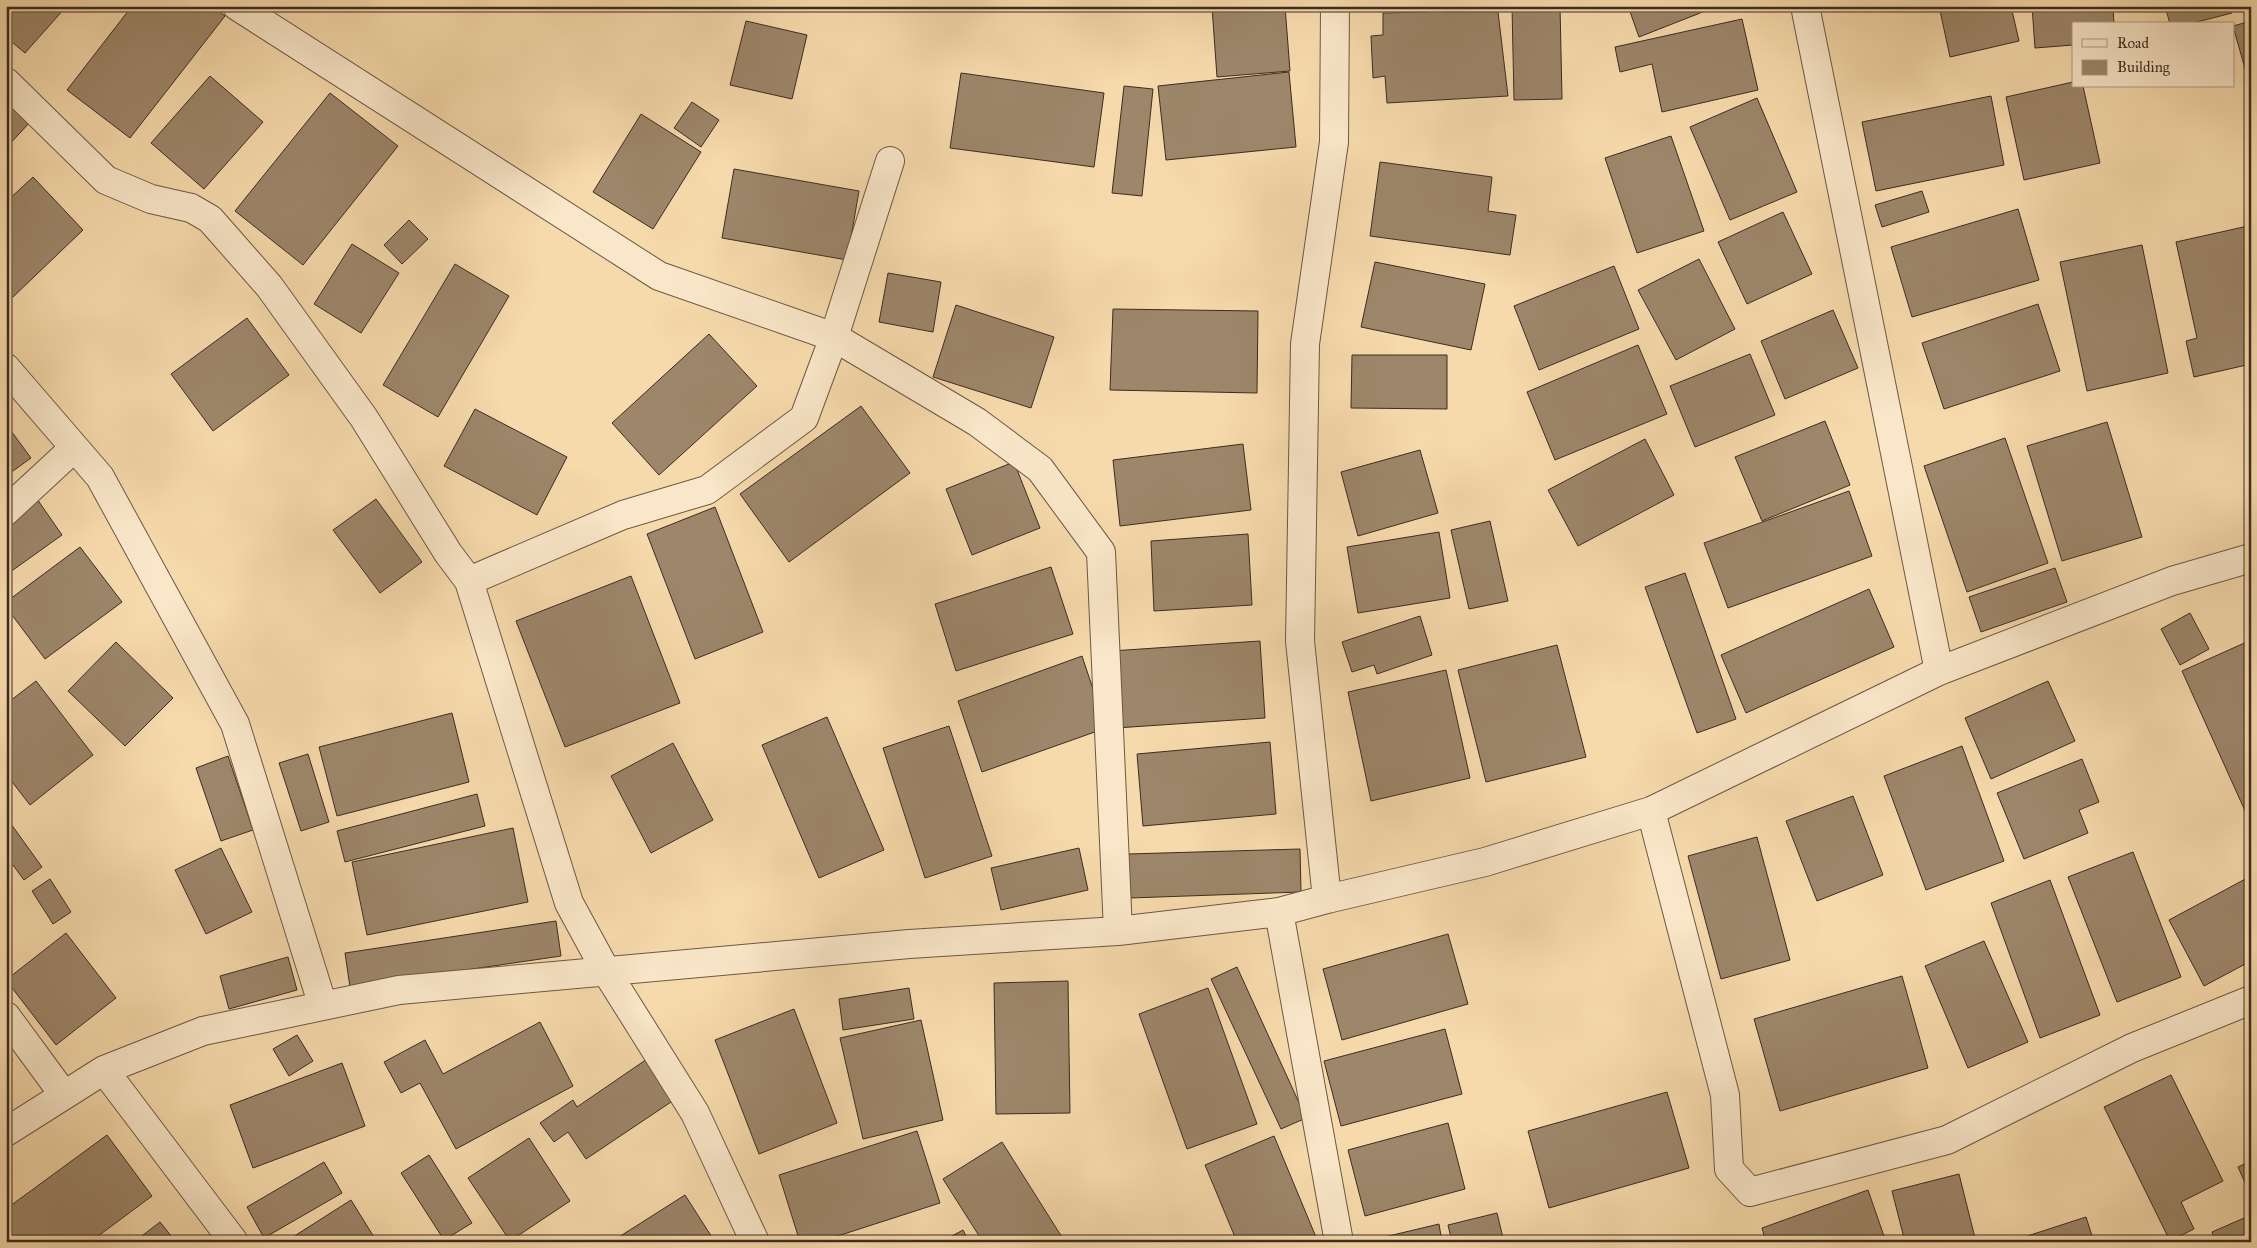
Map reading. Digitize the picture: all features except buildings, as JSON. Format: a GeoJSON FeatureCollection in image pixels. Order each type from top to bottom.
{"type":"FeatureCollection","features":[{"type":"Feature","properties":{"kind":"street"},"geometry":{"type":"LineString","coordinates":[[237,6],[659,276],[834,337],[977,422],[1040,469],[1101,552],[1118,931]]}},
{"type":"Feature","properties":{"kind":"street"},"geometry":{"type":"LineString","coordinates":[[1327,898],[1300,641],[1305,344],[1334,142],[1335,6]]}},
{"type":"Feature","properties":{"kind":"street"},"geometry":{"type":"LineString","coordinates":[[1805,6],[1939,671]]}},
{"type":"Feature","properties":{"kind":"street"},"geometry":{"type":"LineString","coordinates":[[6,82],[106,180],[151,199],[191,208],[210,220],[269,286],[359,411],[448,552],[469,581],[569,903],[606,971],[695,1113],[754,1242]]}},
{"type":"Feature","properties":{"kind":"street"},"geometry":{"type":"LineString","coordinates":[[469,581],[623,515],[707,490],[804,418],[834,337],[890,161]]}},
{"type":"Feature","properties":{"kind":"street"},"geometry":{"type":"LineString","coordinates":[[6,368],[100,477],[235,724],[323,1006]]}},
{"type":"Feature","properties":{"kind":"street"},"geometry":{"type":"LineString","coordinates":[[6,511],[74,448]]}},
{"type":"Feature","properties":{"kind":"street"},"geometry":{"type":"LineString","coordinates":[[6,1132],[104,1070],[203,1031],[399,990],[909,944],[1118,931],[1279,912],[1327,898],[1485,862],[1651,811],[1939,671],[2172,581],[2251,558]]}},
{"type":"Feature","properties":{"kind":"street"},"geometry":{"type":"LineString","coordinates":[[1651,811],[1725,1095],[1729,1169],[1750,1192],[1947,1140],[2132,1048],[2251,1000]]}},
{"type":"Feature","properties":{"kind":"street"},"geometry":{"type":"LineString","coordinates":[[1279,912],[1339,1242]]}},
{"type":"Feature","properties":{"kind":"street"},"geometry":{"type":"LineString","coordinates":[[6,1016],[64,1095]]}},
{"type":"Feature","properties":{"kind":"street"},"geometry":{"type":"LineString","coordinates":[[104,1070],[234,1242]]}}]}
